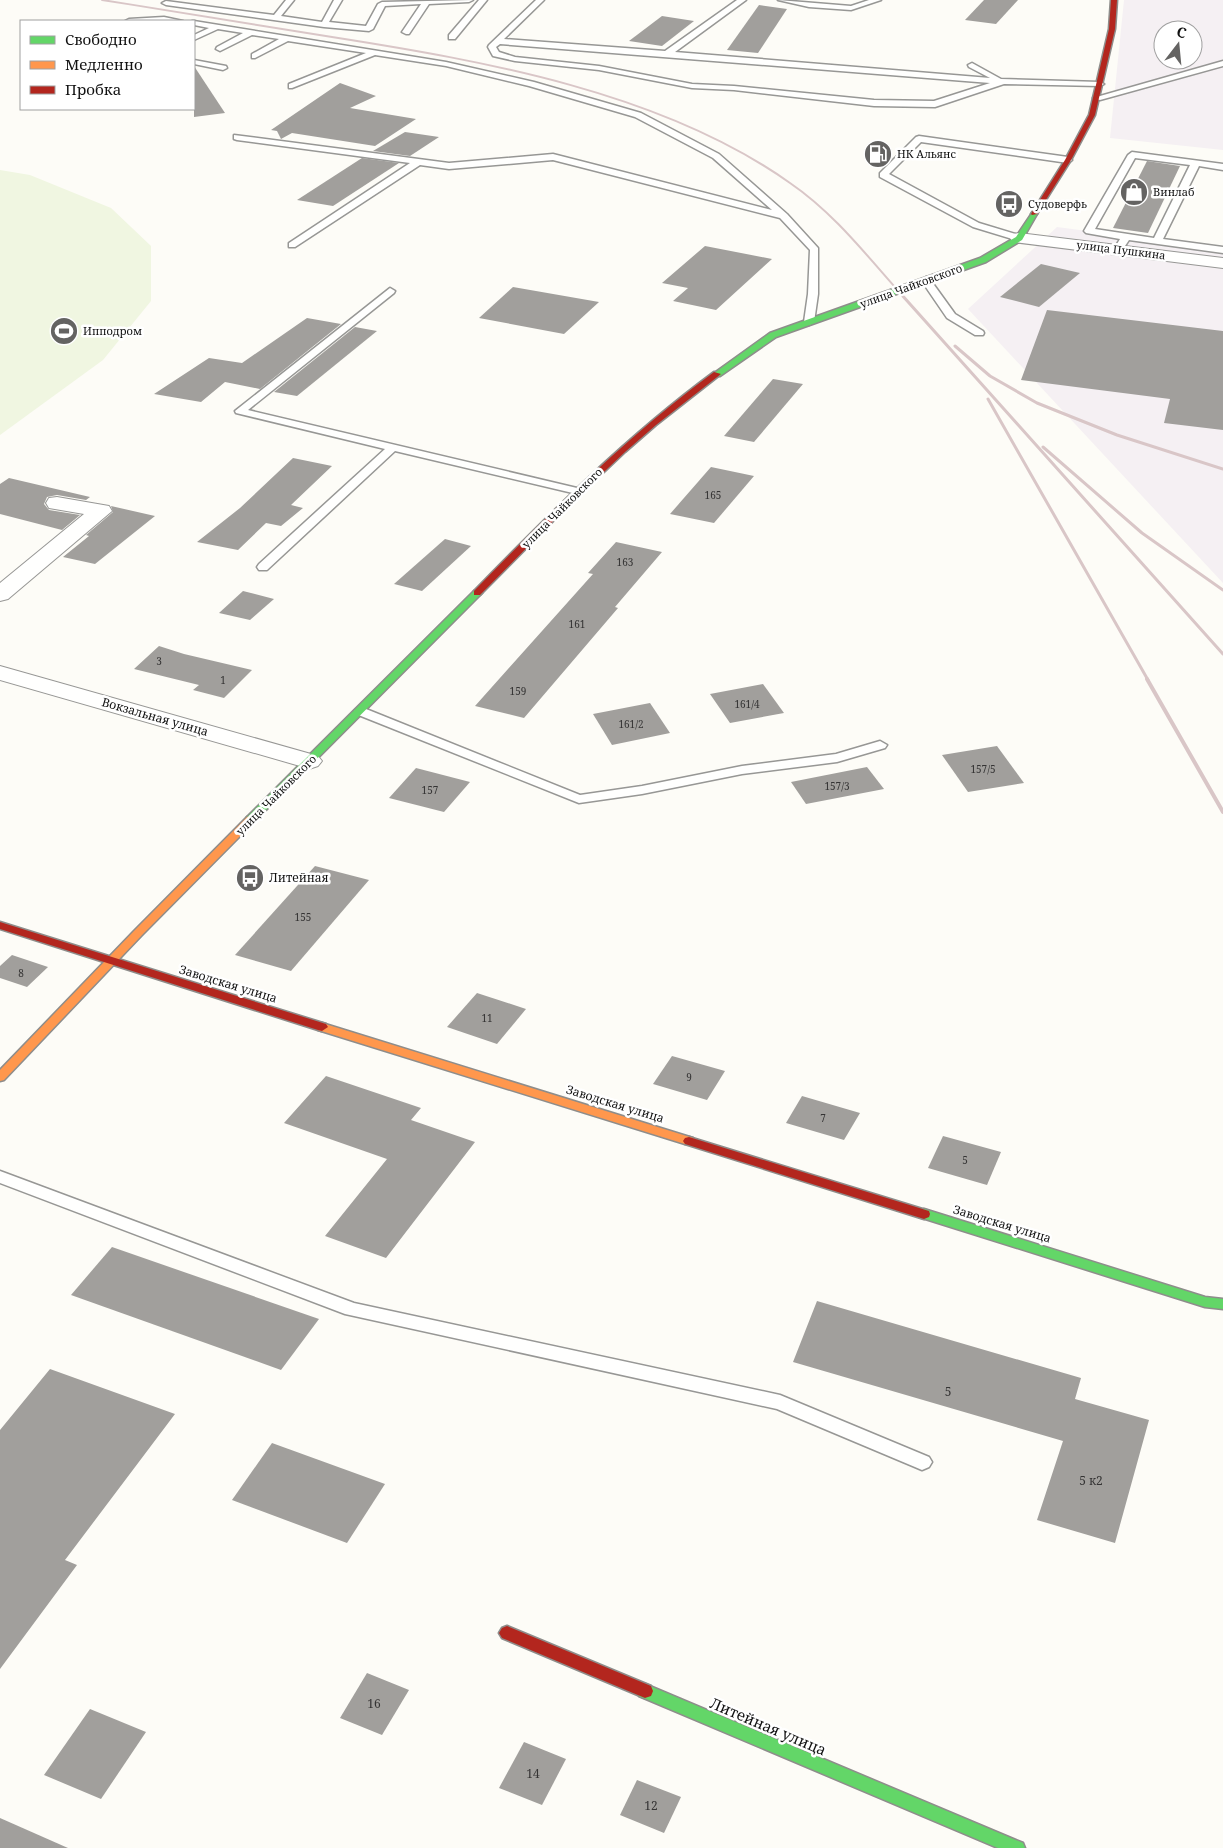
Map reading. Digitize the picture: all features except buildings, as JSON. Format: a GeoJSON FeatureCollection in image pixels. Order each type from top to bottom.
{"type":"FeatureCollection","features":[{"type":"Feature","properties":{"kind":"street","name":"улица Чайковского"},"geometry":{"type":"LineString","coordinates":[[0,1076],[110,961],[361,711],[577,491],[691,392],[773,335],[983,260],[1019,238],[1068,160],[1092,115],[1112,29],[1114,0]]}},
{"type":"Feature","properties":{"kind":"street","name":"улица Пушкина"},"geometry":{"type":"LineString","coordinates":[[1019,238],[1123,243],[1223,263]]}},
{"type":"Feature","properties":{"kind":"street"},"geometry":{"type":"LineString","coordinates":[[0,594],[101,511],[57,503]]}},
{"type":"Feature","properties":{"kind":"street","name":"Вокзальная улица"},"geometry":{"type":"LineString","coordinates":[[0,673],[310,760]]}},
{"type":"Feature","properties":{"kind":"street","name":"Заводская улица"},"geometry":{"type":"LineString","coordinates":[[0,925],[110,961],[1205,1302],[1223,1304]]}},
{"type":"Feature","properties":{"kind":"street","name":"Литейная улица"},"geometry":{"type":"LineString","coordinates":[[507,1633],[1018,1848]]}},
{"type":"Feature","properties":{"kind":"lane"},"geometry":{"type":"LineString","coordinates":[[276,18],[290,0]]}},
{"type":"Feature","properties":{"kind":"lane"},"geometry":{"type":"LineString","coordinates":[[324,25],[338,0]]}},
{"type":"Feature","properties":{"kind":"lane"},"geometry":{"type":"LineString","coordinates":[[166,3],[230,10],[324,25],[369,29],[382,4],[469,0]]}},
{"type":"Feature","properties":{"kind":"lane"},"geometry":{"type":"LineString","coordinates":[[452,37],[484,0]]}},
{"type":"Feature","properties":{"kind":"lane"},"geometry":{"type":"LineString","coordinates":[[540,0],[492,47],[496,54],[515,59],[599,68],[692,86],[734,88],[874,103],[935,104],[1003,82]]}},
{"type":"Feature","properties":{"kind":"lane"},"geometry":{"type":"LineString","coordinates":[[667,54],[742,0]]}},
{"type":"Feature","properties":{"kind":"lane"},"geometry":{"type":"LineString","coordinates":[[782,0],[851,8],[877,0]]}},
{"type":"Feature","properties":{"kind":"lane"},"geometry":{"type":"LineString","coordinates":[[406,32],[426,3]]}},
{"type":"Feature","properties":{"kind":"lane"},"geometry":{"type":"LineString","coordinates":[[146,20],[172,20]]}},
{"type":"Feature","properties":{"kind":"lane"},"geometry":{"type":"LineString","coordinates":[[195,23],[446,64],[522,82],[638,115],[716,156],[784,216],[815,250],[809,322]]}},
{"type":"Feature","properties":{"kind":"lane"},"geometry":{"type":"LineString","coordinates":[[195,38],[216,27]]}},
{"type":"Feature","properties":{"kind":"lane"},"geometry":{"type":"LineString","coordinates":[[220,49],[251,32]]}},
{"type":"Feature","properties":{"kind":"lane"},"geometry":{"type":"LineString","coordinates":[[255,56],[287,38]]}},
{"type":"Feature","properties":{"kind":"lane"},"geometry":{"type":"LineString","coordinates":[[497,41],[1003,82],[1100,84]]}},
{"type":"Feature","properties":{"kind":"lane"},"geometry":{"type":"LineString","coordinates":[[292,86],[374,53]]}},
{"type":"Feature","properties":{"kind":"lane"},"geometry":{"type":"LineString","coordinates":[[195,62],[224,68]]}},
{"type":"Feature","properties":{"kind":"lane"},"geometry":{"type":"LineString","coordinates":[[1097,98],[1223,64]]}},
{"type":"Feature","properties":{"kind":"lane"},"geometry":{"type":"LineString","coordinates":[[972,65],[1003,82]]}},
{"type":"Feature","properties":{"kind":"lane"},"geometry":{"type":"LineString","coordinates":[[236,137],[449,166],[553,157],[784,216]]}},
{"type":"Feature","properties":{"kind":"lane"},"geometry":{"type":"LineString","coordinates":[[1019,238],[976,225],[883,175],[919,139],[1068,160]]}},
{"type":"Feature","properties":{"kind":"lane"},"geometry":{"type":"LineString","coordinates":[[1223,167],[1132,155],[1089,232],[1123,243],[1156,241],[1223,250]]}},
{"type":"Feature","properties":{"kind":"lane"},"geometry":{"type":"LineString","coordinates":[[292,246],[418,162]]}},
{"type":"Feature","properties":{"kind":"lane"},"geometry":{"type":"LineString","coordinates":[[1156,241],[1196,164]]}},
{"type":"Feature","properties":{"kind":"lane"},"geometry":{"type":"LineString","coordinates":[[926,280],[951,316],[979,333]]}},
{"type":"Feature","properties":{"kind":"lane"},"geometry":{"type":"LineString","coordinates":[[390,291],[240,410],[577,491]]}},
{"type":"Feature","properties":{"kind":"lane"},"geometry":{"type":"LineString","coordinates":[[263,566],[393,447]]}},
{"type":"Feature","properties":{"kind":"lane"},"geometry":{"type":"LineString","coordinates":[[361,711],[579,799],[642,790],[742,770],[837,758],[880,745]]}},
{"type":"Feature","properties":{"kind":"lane"},"geometry":{"type":"LineString","coordinates":[[0,1178],[350,1309],[780,1402],[922,1462]]}},
{"type":"Feature","properties":{"kind":"shaded area"},"geometry":{"type":"Polygon","coordinates":[[[1124,0],[1223,0],[1223,150],[1110,138],[1124,0]]]}},
{"type":"Feature","properties":{"kind":"shaded area"},"geometry":{"type":"Polygon","coordinates":[[[1057,227],[1223,249],[1223,583],[968,309],[1057,227]]]}},
{"type":"Feature","properties":{"kind":"green space","name":"Ипподром"},"geometry":{"type":"Polygon","coordinates":[[[0,170],[30,175],[111,208],[151,246],[151,301],[103,360],[0,435],[0,170]]]}},
{"type":"Feature","properties":{"kind":"railway"},"geometry":{"type":"LineString","coordinates":[[102,0],[450,57],[570,85],[629,103],[686,125],[740,152],[790,183],[836,221],[902,295]]}},
{"type":"Feature","properties":{"kind":"railway"},"geometry":{"type":"LineString","coordinates":[[901,294],[1223,654]]}},
{"type":"Feature","properties":{"kind":"railway"},"geometry":{"type":"LineString","coordinates":[[955,346],[990,376],[1037,403],[1117,435],[1223,469]]}},
{"type":"Feature","properties":{"kind":"railway"},"geometry":{"type":"LineString","coordinates":[[988,399],[1148,680]]}},
{"type":"Feature","properties":{"kind":"railway"},"geometry":{"type":"LineString","coordinates":[[1043,447],[1142,533],[1223,590]]}},
{"type":"Feature","properties":{"kind":"railway"},"geometry":{"type":"LineString","coordinates":[[1147,679],[1223,812]]}},
{"type":"Feature","properties":{"kind":"traffic: fast"},"geometry":{"type":"LineString","coordinates":[[717,374],[773,335],[983,260],[1019,238],[1034,214]]}},
{"type":"Feature","properties":{"kind":"traffic: fast"},"geometry":{"type":"LineString","coordinates":[[251,819],[477,593]]}},
{"type":"Feature","properties":{"kind":"traffic: fast"},"geometry":{"type":"LineString","coordinates":[[924,1214],[1205,1302],[1223,1304]]}},
{"type":"Feature","properties":{"kind":"traffic: fast"},"geometry":{"type":"LineString","coordinates":[[645,1691],[1017,1848]]}},
{"type":"Feature","properties":{"kind":"traffic: slow"},"geometry":{"type":"LineString","coordinates":[[0,1077],[138,933],[251,819]]}},
{"type":"Feature","properties":{"kind":"traffic: slow"},"geometry":{"type":"LineString","coordinates":[[322,1027],[689,1141]]}},
{"type":"Feature","properties":{"kind":"traffic: jam"},"geometry":{"type":"LineString","coordinates":[[1034,214],[1068,160],[1092,115],[1112,29],[1114,0]]}},
{"type":"Feature","properties":{"kind":"traffic: jam"},"geometry":{"type":"LineString","coordinates":[[477,593],[563,506],[622,450],[684,398],[717,374]]}},
{"type":"Feature","properties":{"kind":"traffic: jam"},"geometry":{"type":"LineString","coordinates":[[0,925],[322,1027]]}},
{"type":"Feature","properties":{"kind":"traffic: jam"},"geometry":{"type":"LineString","coordinates":[[689,1141],[924,1214]]}},
{"type":"Feature","properties":{"kind":"traffic: jam"},"geometry":{"type":"LineString","coordinates":[[507,1633],[645,1691]]}},
{"type":"Feature","properties":{"kind":"place","name":"НК Альянс"},"geometry":{"type":"Point","coordinates":[878,154]}},
{"type":"Feature","properties":{"kind":"place","name":"Винлаб"},"geometry":{"type":"Point","coordinates":[1134,192]}},
{"type":"Feature","properties":{"kind":"place","name":"Судоверфь"},"geometry":{"type":"Point","coordinates":[1009,204]}},
{"type":"Feature","properties":{"kind":"place","name":"Ипподром"},"geometry":{"type":"Point","coordinates":[64,331]}},
{"type":"Feature","properties":{"kind":"place","name":"Литейная"},"geometry":{"type":"Point","coordinates":[250,878]}}]}
